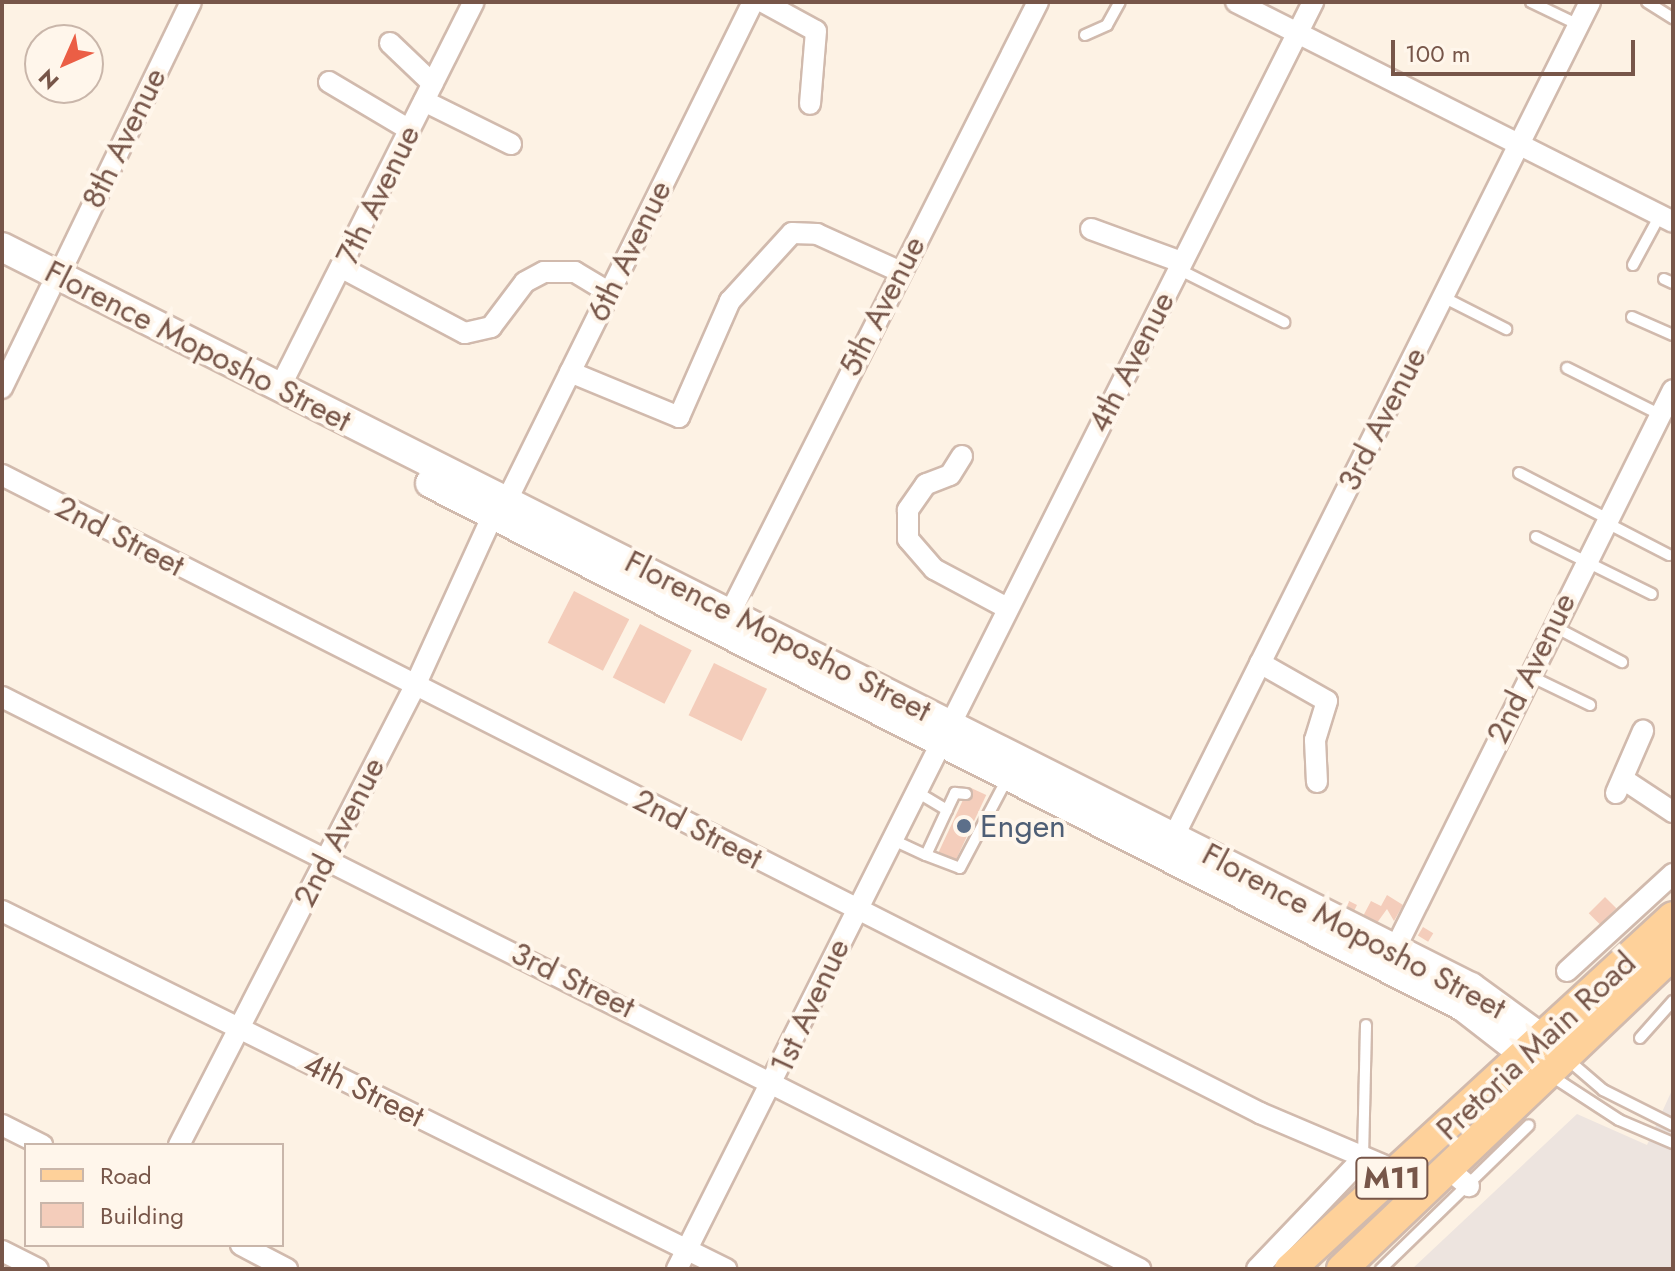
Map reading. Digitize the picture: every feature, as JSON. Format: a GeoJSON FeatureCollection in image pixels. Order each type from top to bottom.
{"type":"FeatureCollection","features":[{"type":"Feature","properties":{"kind":"main road","name":"Pretoria Main Road"},"geometry":{"type":"LineString","coordinates":[[1342,1269],[1457,1176],[1546,1056],[1673,917]]}},
{"type":"Feature","properties":{"kind":"main road","name":"Pretoria Main Road"},"geometry":{"type":"LineString","coordinates":[[1290,1269],[1399,1172],[1673,954]]}},
{"type":"Feature","properties":{"kind":"street","name":"8th Avenue"},"geometry":{"type":"LineString","coordinates":[[54,282],[191,2]]}},
{"type":"Feature","properties":{"kind":"street","name":"7th Avenue"},"geometry":{"type":"LineString","coordinates":[[280,387],[474,2]]}},
{"type":"Feature","properties":{"kind":"street","name":"6th Avenue"},"geometry":{"type":"LineString","coordinates":[[500,508],[753,2]]}},
{"type":"Feature","properties":{"kind":"street"},"geometry":{"type":"LineString","coordinates":[[763,2],[816,31],[810,104]]}},
{"type":"Feature","properties":{"kind":"street","name":"5th Avenue"},"geometry":{"type":"LineString","coordinates":[[731,611],[899,271],[1038,2]]}},
{"type":"Feature","properties":{"kind":"street"},"geometry":{"type":"LineString","coordinates":[[1236,2],[1666,219]]}},
{"type":"Feature","properties":{"kind":"street","name":"4th Avenue"},"geometry":{"type":"LineString","coordinates":[[944,731],[1313,2]]}},
{"type":"Feature","properties":{"kind":"street","name":"3rd Avenue"},"geometry":{"type":"LineString","coordinates":[[1174,836],[1590,2]]}},
{"type":"Feature","properties":{"kind":"street"},"geometry":{"type":"LineString","coordinates":[[390,43],[428,93],[511,144]]}},
{"type":"Feature","properties":{"kind":"street"},"geometry":{"type":"LineString","coordinates":[[329,82],[410,130]]}},
{"type":"Feature","properties":{"kind":"street"},"geometry":{"type":"LineString","coordinates":[[1091,229],[1180,266]]}},
{"type":"Feature","properties":{"kind":"street"},"geometry":{"type":"LineString","coordinates":[[570,372],[679,417],[730,301],[792,233],[817,234],[899,271]]}},
{"type":"Feature","properties":{"kind":"street","name":"Florence Moposho Street"},"geometry":{"type":"LineString","coordinates":[[2,247],[54,282],[500,508],[944,731],[1174,836],[1506,1006],[1546,1056]]}},
{"type":"Feature","properties":{"kind":"street","name":"Florence Moposho Street"},"geometry":{"type":"LineString","coordinates":[[2,264],[54,282],[280,387],[500,508],[731,611],[944,731],[1009,776],[1462,1006],[1546,1056]]}},
{"type":"Feature","properties":{"kind":"street"},"geometry":{"type":"LineString","coordinates":[[342,268],[465,333],[491,327],[525,282],[544,272],[575,272],[608,292]]}},
{"type":"Feature","properties":{"kind":"street"},"geometry":{"type":"LineString","coordinates":[[2,388],[54,282]]}},
{"type":"Feature","properties":{"kind":"street","name":"2nd Avenue"},"geometry":{"type":"LineString","coordinates":[[1395,949],[1585,557],[1663,425],[1673,390]]}},
{"type":"Feature","properties":{"kind":"street"},"geometry":{"type":"LineString","coordinates":[[962,456],[950,475],[926,484],[908,510],[908,539],[934,569],[1007,608]]}},
{"type":"Feature","properties":{"kind":"street","name":"2nd Street"},"geometry":{"type":"LineString","coordinates":[[2,475],[414,688],[1363,1158],[1399,1172]]}},
{"type":"Feature","properties":{"kind":"street","name":"2nd Avenue"},"geometry":{"type":"LineString","coordinates":[[180,1143],[414,688],[500,508]]}},
{"type":"Feature","properties":{"kind":"street"},"geometry":{"type":"LineString","coordinates":[[1260,663],[1327,701],[1315,740],[1317,782]]}},
{"type":"Feature","properties":{"kind":"street","name":"3rd Street"},"geometry":{"type":"LineString","coordinates":[[2,697],[776,1080],[1140,1269]]}},
{"type":"Feature","properties":{"kind":"street","name":"1st Avenue"},"geometry":{"type":"LineString","coordinates":[[677,1269],[776,1080],[856,908],[944,731]]}},
{"type":"Feature","properties":{"kind":"street"},"geometry":{"type":"LineString","coordinates":[[1643,731],[1620,786],[1673,812]]}},
{"type":"Feature","properties":{"kind":"street"},"geometry":{"type":"LineString","coordinates":[[1567,971],[1673,874]]}},
{"type":"Feature","properties":{"kind":"street","name":"4th Street"},"geometry":{"type":"LineString","coordinates":[[2,911],[726,1269]]}},
{"type":"Feature","properties":{"kind":"street"},"geometry":{"type":"LineString","coordinates":[[2,1125],[38,1143]]}},
{"type":"Feature","properties":{"kind":"street"},"geometry":{"type":"LineString","coordinates":[[1257,1269],[1363,1158]]}},
{"type":"Feature","properties":{"kind":"street"},"geometry":{"type":"LineString","coordinates":[[245,1247],[287,1269]]}},
{"type":"Feature","properties":{"kind":"street"},"geometry":{"type":"LineString","coordinates":[[2,1251],[25,1266]]}},
{"type":"Feature","properties":{"kind":"lane"},"geometry":{"type":"LineString","coordinates":[[1085,35],[1107,25],[1120,2]]}},
{"type":"Feature","properties":{"kind":"lane"},"geometry":{"type":"LineString","coordinates":[[1531,2],[1579,25]]}},
{"type":"Feature","properties":{"kind":"lane"},"geometry":{"type":"LineString","coordinates":[[1647,2],[1673,18]]}},
{"type":"Feature","properties":{"kind":"lane"},"geometry":{"type":"LineString","coordinates":[[1633,265],[1666,219]]}},
{"type":"Feature","properties":{"kind":"lane"},"geometry":{"type":"LineString","coordinates":[[1180,266],[1284,322]]}},
{"type":"Feature","properties":{"kind":"lane"},"geometry":{"type":"LineString","coordinates":[[1443,297],[1506,329]]}},
{"type":"Feature","properties":{"kind":"lane"},"geometry":{"type":"LineString","coordinates":[[1632,317],[1673,335]]}},
{"type":"Feature","properties":{"kind":"lane"},"geometry":{"type":"LineString","coordinates":[[1567,368],[1663,425]]}},
{"type":"Feature","properties":{"kind":"lane"},"geometry":{"type":"LineString","coordinates":[[1519,473],[1669,555]]}},
{"type":"Feature","properties":{"kind":"lane"},"geometry":{"type":"LineString","coordinates":[[1536,537],[1585,557],[1652,594]]}},
{"type":"Feature","properties":{"kind":"lane"},"geometry":{"type":"LineString","coordinates":[[1552,626],[1622,662]]}},
{"type":"Feature","properties":{"kind":"lane"},"geometry":{"type":"LineString","coordinates":[[1528,675],[1590,705]]}},
{"type":"Feature","properties":{"kind":"lane"},"geometry":{"type":"LineString","coordinates":[[891,839],[960,868],[987,805],[1009,776]]}},
{"type":"Feature","properties":{"kind":"lane"},"geometry":{"type":"LineString","coordinates":[[915,791],[947,810]]}},
{"type":"Feature","properties":{"kind":"lane"},"geometry":{"type":"LineString","coordinates":[[926,855],[955,793],[966,794]]}},
{"type":"Feature","properties":{"kind":"lane"},"geometry":{"type":"LineString","coordinates":[[1640,1038],[1673,1001]]}},
{"type":"Feature","properties":{"kind":"lane"},"geometry":{"type":"LineString","coordinates":[[1363,1158],[1366,1025]]}},
{"type":"Feature","properties":{"kind":"lane"},"geometry":{"type":"LineString","coordinates":[[1546,1056],[1603,1090],[1673,1125]]}},
{"type":"Feature","properties":{"kind":"lane"},"geometry":{"type":"LineString","coordinates":[[1546,1056],[1619,1120],[1673,1143]]}},
{"type":"Feature","properties":{"kind":"lane"},"geometry":{"type":"LineString","coordinates":[[1381,1269],[1457,1176],[1529,1125]]}},
{"type":"Feature","properties":{"kind":"shaded area"},"geometry":{"type":"Polygon","coordinates":[[[1673,1088],[1673,1269],[1412,1269],[1577,1114],[1647,1145],[1673,1088]]]}},
{"type":"Feature","properties":{"kind":"building"},"geometry":{"type":"Polygon","coordinates":[[[574,591],[629,619],[603,671],[548,643],[574,591]]]}},
{"type":"Feature","properties":{"kind":"building"},"geometry":{"type":"Polygon","coordinates":[[[640,624],[692,650],[664,704],[613,677],[640,624]]]}},
{"type":"Feature","properties":{"kind":"building"},"geometry":{"type":"Polygon","coordinates":[[[714,663],[767,689],[742,741],[689,715],[714,663]]]}},
{"type":"Feature","properties":{"kind":"building"},"geometry":{"type":"Polygon","coordinates":[[[969,787],[986,795],[954,865],[936,857],[969,787]]]}},
{"type":"Feature","properties":{"kind":"building"},"geometry":{"type":"Polygon","coordinates":[[[1387,895],[1403,905],[1394,921],[1387,909],[1374,927],[1361,920],[1371,901],[1381,906],[1387,895]]]}},
{"type":"Feature","properties":{"kind":"building"},"geometry":{"type":"Polygon","coordinates":[[[1605,897],[1616,908],[1600,925],[1589,913],[1605,897]]]}},
{"type":"Feature","properties":{"kind":"building"},"geometry":{"type":"Polygon","coordinates":[[[1349,901],[1357,905],[1353,913],[1345,909],[1349,901]]]}},
{"type":"Feature","properties":{"kind":"building"},"geometry":{"type":"Polygon","coordinates":[[[1423,927],[1433,933],[1428,942],[1418,936],[1423,927]]]}},
{"type":"Feature","properties":{"kind":"place","name":"Engen"},"geometry":{"type":"Point","coordinates":[964,826]}}]}
